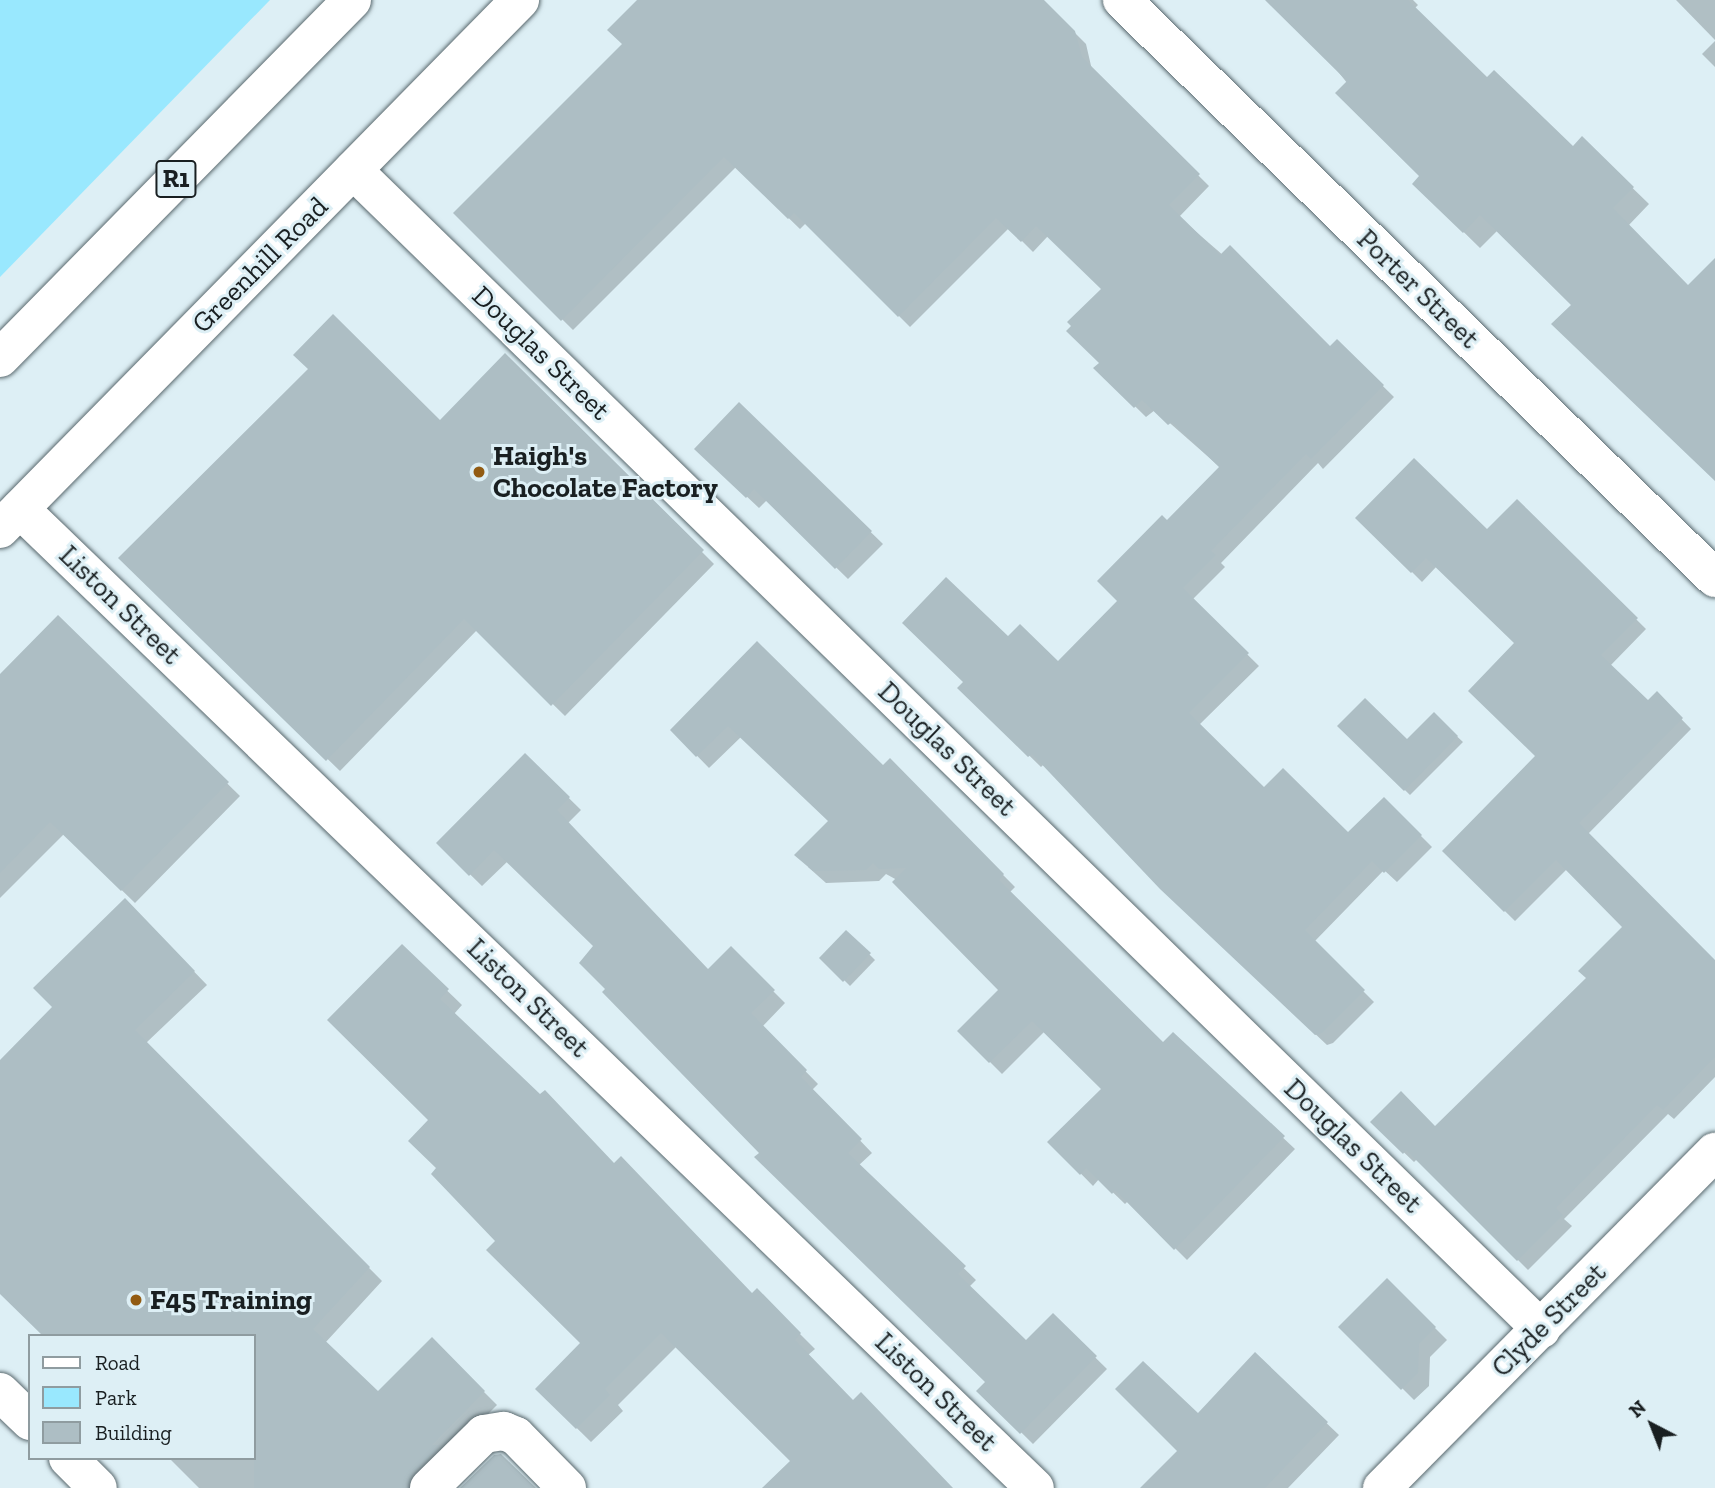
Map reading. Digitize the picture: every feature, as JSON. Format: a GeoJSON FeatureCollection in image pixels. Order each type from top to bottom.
{"type":"FeatureCollection","features":[{"type":"Feature","properties":{"kind":"main road","name":"R1"},"geometry":{"type":"LineString","coordinates":[[0,358],[352,0]]}},
{"type":"Feature","properties":{"kind":"main road"},"geometry":{"type":"LineString","coordinates":[[477,0],[481,39]]}},
{"type":"Feature","properties":{"kind":"main road","name":"Greenhill Road"},"geometry":{"type":"LineString","coordinates":[[10,519],[520,0]]}},
{"type":"Feature","properties":{"kind":"main road","name":"Porter Street"},"geometry":{"type":"LineString","coordinates":[[1122,0],[1715,578]]}},
{"type":"Feature","properties":{"kind":"main road","name":"Douglas Street"},"geometry":{"type":"LineString","coordinates":[[353,170],[1541,1329]]}},
{"type":"Feature","properties":{"kind":"main road","name":"Liston Street"},"geometry":{"type":"LineString","coordinates":[[10,519],[1035,1488]]}},
{"type":"Feature","properties":{"kind":"main road","name":"Clyde Street"},"geometry":{"type":"LineString","coordinates":[[1382,1488],[1715,1152]]}},
{"type":"Feature","properties":{"kind":"main road"},"geometry":{"type":"LineString","coordinates":[[0,1392],[28,1419]]}},
{"type":"Feature","properties":{"kind":"main road"},"geometry":{"type":"LineString","coordinates":[[429,1488],[484,1434],[492,1431],[516,1436],[568,1488]]}},
{"type":"Feature","properties":{"kind":"main road"},"geometry":{"type":"LineString","coordinates":[[70,1460],[96,1487]]}},
{"type":"Feature","properties":{"kind":"green space"},"geometry":{"type":"Polygon","coordinates":[[[0,0],[270,0],[0,277],[0,0]]]}},
{"type":"Feature","properties":{"kind":"building"},"geometry":{"type":"Polygon","coordinates":[[[637,0],[1044,0],[1075,31],[1082,57],[1200,174],[1169,205],[1220,255],[1230,245],[1330,346],[1337,339],[1384,385],[1311,459],[1306,454],[1211,551],[1216,555],[1183,588],[1249,653],[1189,713],[1264,787],[1283,768],[1348,832],[1384,797],[1422,835],[1384,873],[1372,861],[1305,930],[1365,990],[1322,1033],[1315,1035],[1160,889],[1032,754],[1028,757],[957,688],[963,682],[902,623],[946,577],[1008,636],[1020,624],[1058,661],[1117,601],[1097,581],[1162,515],[1167,520],[1219,467],[1172,422],[1168,425],[1142,400],[1134,408],[1093,368],[1099,363],[1066,331],[1071,326],[1067,322],[1101,289],[1036,226],[1021,242],[996,218],[898,317],[794,213],[788,219],[724,157],[561,321],[453,213],[622,44],[607,30],[637,0]]]}},
{"type":"Feature","properties":{"kind":"building"},"geometry":{"type":"Polygon","coordinates":[[[1265,0],[1408,0],[1487,77],[1494,70],[1573,146],[1582,136],[1634,187],[1613,208],[1688,285],[1715,258],[1715,481],[1551,324],[1571,305],[1480,215],[1463,233],[1412,184],[1419,176],[1335,93],[1347,81],[1265,0]]]}},
{"type":"Feature","properties":{"kind":"building"},"geometry":{"type":"Polygon","coordinates":[[[333,314],[440,420],[505,353],[704,550],[551,706],[464,619],[326,761],[118,558],[308,369],[293,355],[333,314]]]}},
{"type":"Feature","properties":{"kind":"building"},"geometry":{"type":"Polygon","coordinates":[[[739,402],[872,531],[835,569],[754,489],[746,498],[694,449],[739,402]]]}},
{"type":"Feature","properties":{"kind":"building"},"geometry":{"type":"Polygon","coordinates":[[[1414,458],[1487,529],[1517,499],[1638,618],[1601,655],[1648,700],[1657,691],[1683,718],[1579,823],[1715,960],[1715,1057],[1663,1110],[1657,1105],[1556,1208],[1563,1215],[1517,1261],[1406,1150],[1403,1154],[1370,1122],[1401,1091],[1435,1126],[1586,978],[1578,971],[1622,927],[1556,860],[1504,912],[1442,851],[1535,756],[1468,691],[1514,643],[1426,558],[1411,573],[1355,518],[1414,458]]]}},
{"type":"Feature","properties":{"kind":"building"},"geometry":{"type":"Polygon","coordinates":[[[58,615],[229,782],[121,891],[50,822],[0,873],[0,674],[58,615]]]}},
{"type":"Feature","properties":{"kind":"building"},"geometry":{"type":"Polygon","coordinates":[[[757,641],[883,765],[890,758],[1004,874],[999,880],[1163,1042],[1173,1032],[1285,1136],[1174,1250],[1115,1190],[1112,1194],[1086,1168],[1080,1175],[1047,1142],[1101,1089],[1032,1021],[989,1063],[957,1031],[998,990],[892,882],[906,868],[879,869],[873,863],[866,870],[813,871],[794,855],[828,821],[728,726],[696,757],[670,730],[757,641]]]}},
{"type":"Feature","properties":{"kind":"building"},"geometry":{"type":"Polygon","coordinates":[[[1365,698],[1407,739],[1434,712],[1458,736],[1404,791],[1337,726],[1365,698]]]}},
{"type":"Feature","properties":{"kind":"building"},"geometry":{"type":"Polygon","coordinates":[[[525,753],[570,797],[557,810],[708,969],[731,946],[775,990],[751,1013],[807,1070],[801,1077],[862,1139],[848,1153],[966,1266],[958,1274],[1026,1340],[1053,1313],[1097,1356],[1020,1434],[976,1391],[985,1382],[754,1157],[759,1153],[602,992],[605,989],[579,963],[593,946],[494,850],[469,876],[436,843],[525,753]]]}},
{"type":"Feature","properties":{"kind":"building"},"geometry":{"type":"Polygon","coordinates":[[[125,898],[195,971],[135,1030],[370,1267],[313,1329],[378,1391],[432,1337],[485,1391],[432,1445],[442,1445],[413,1473],[408,1488],[254,1488],[256,1334],[41,1334],[0,1294],[0,1060],[52,1007],[33,988],[125,898]]]}},
{"type":"Feature","properties":{"kind":"building"},"geometry":{"type":"Polygon","coordinates":[[[846,930],[871,953],[843,982],[819,958],[846,930]]]}},
{"type":"Feature","properties":{"kind":"building"},"geometry":{"type":"Polygon","coordinates":[[[402,944],[449,989],[440,999],[540,1094],[545,1090],[614,1163],[621,1156],[752,1293],[757,1288],[801,1333],[795,1340],[853,1400],[861,1392],[953,1488],[762,1488],[790,1461],[661,1333],[605,1389],[610,1395],[576,1429],[535,1389],[580,1343],[486,1250],[495,1241],[431,1174],[436,1168],[408,1141],[428,1120],[327,1020],[402,944]]]}},
{"type":"Feature","properties":{"kind":"building"},"geometry":{"type":"Polygon","coordinates":[[[1387,1278],[1436,1327],[1419,1344],[1418,1373],[1401,1390],[1338,1327],[1387,1278]]]}},
{"type":"Feature","properties":{"kind":"building"},"geometry":{"type":"Polygon","coordinates":[[[1255,1352],[1328,1422],[1265,1488],[1140,1488],[1177,1451],[1115,1389],[1143,1361],[1198,1413],[1255,1352]]]}},
{"type":"Feature","properties":{"kind":"building"},"geometry":{"type":"Polygon","coordinates":[[[501,1454],[536,1488],[460,1488],[494,1455],[501,1454]]]}},
{"type":"Feature","properties":{"kind":"place","name":"Haigh's Chocolate Factory"},"geometry":{"type":"Point","coordinates":[479,472]}},
{"type":"Feature","properties":{"kind":"place","name":"F45 Training"},"geometry":{"type":"Point","coordinates":[136,1300]}}]}
